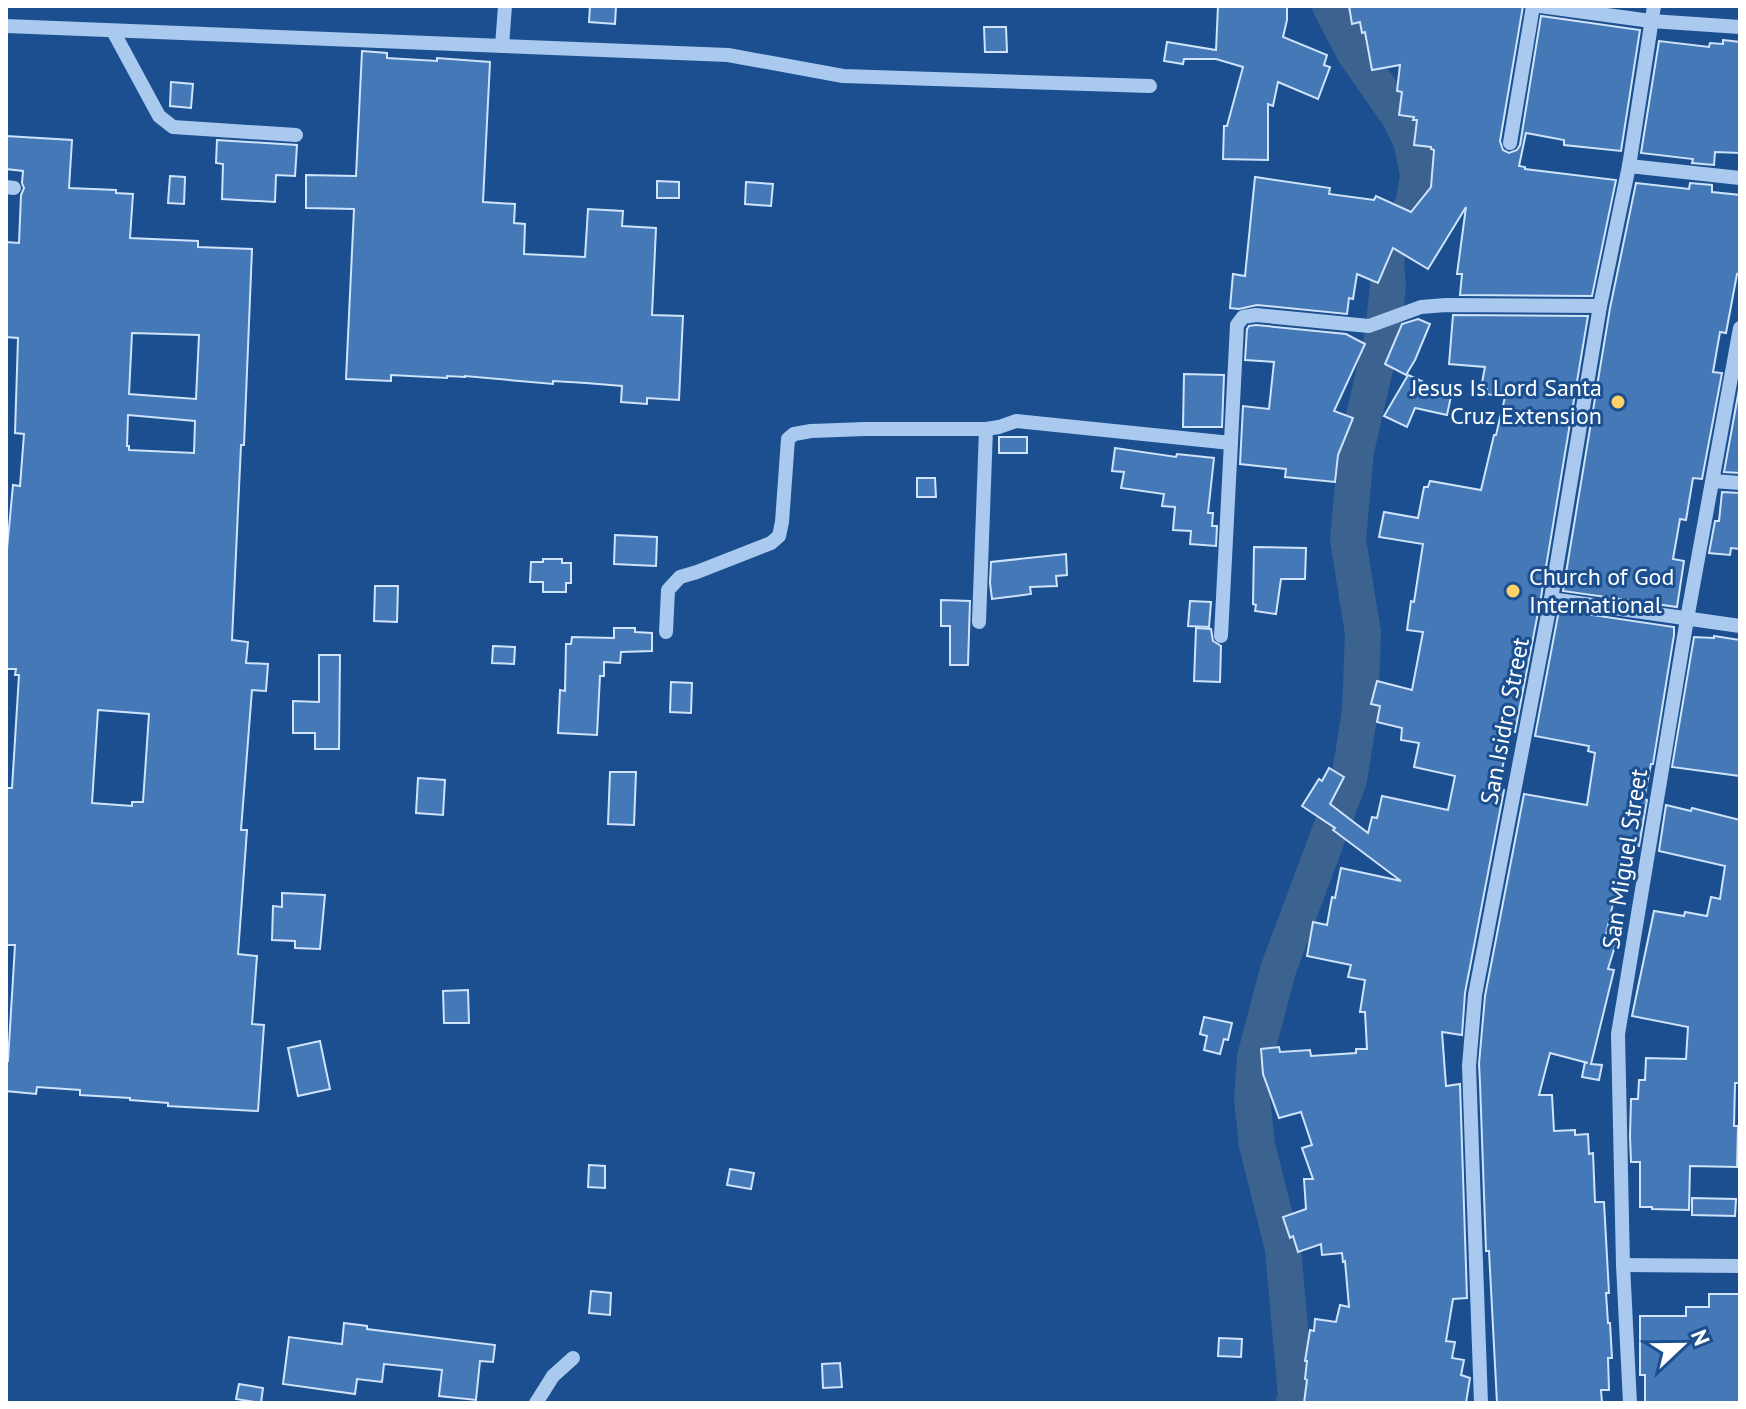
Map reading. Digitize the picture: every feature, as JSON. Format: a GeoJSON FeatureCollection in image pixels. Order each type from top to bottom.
{"type":"FeatureCollection","features":[{"type":"Feature","properties":{"kind":"street"},"geometry":{"type":"LineString","coordinates":[[502,46],[505,6]]}},
{"type":"Feature","properties":{"kind":"street"},"geometry":{"type":"LineString","coordinates":[[1510,143],[1533,6]]}},
{"type":"Feature","properties":{"kind":"street"},"geometry":{"type":"LineString","coordinates":[[1540,6],[1653,13],[1740,27]]}},
{"type":"Feature","properties":{"kind":"street","name":"San Isidro Street"},"geometry":{"type":"LineString","coordinates":[[1481,1403],[1469,1066],[1477,984],[1551,599],[1600,306],[1629,166],[1653,13]]}},
{"type":"Feature","properties":{"kind":"street"},"geometry":{"type":"LineString","coordinates":[[6,26],[728,55],[843,76],[1150,86]]}},
{"type":"Feature","properties":{"kind":"street"},"geometry":{"type":"LineString","coordinates":[[113,31],[159,116],[173,127],[296,135]]}},
{"type":"Feature","properties":{"kind":"street"},"geometry":{"type":"LineString","coordinates":[[1629,166],[1740,178]]}},
{"type":"Feature","properties":{"kind":"street"},"geometry":{"type":"LineString","coordinates":[[1221,636],[1237,325],[1243,317],[1256,315],[1369,326],[1421,307],[1600,306]]}},
{"type":"Feature","properties":{"kind":"street","name":"San Miguel Street"},"geometry":{"type":"LineString","coordinates":[[1630,1403],[1623,1265],[1618,1034],[1687,619],[1740,328]]}},
{"type":"Feature","properties":{"kind":"street"},"geometry":{"type":"LineString","coordinates":[[666,632],[668,590],[680,577],[771,543],[779,536],[788,439],[794,434],[865,429],[986,429],[1016,421],[1231,443]]}},
{"type":"Feature","properties":{"kind":"street"},"geometry":{"type":"LineString","coordinates":[[979,622],[986,429]]}},
{"type":"Feature","properties":{"kind":"street"},"geometry":{"type":"LineString","coordinates":[[1713,481],[1740,483]]}},
{"type":"Feature","properties":{"kind":"street"},"geometry":{"type":"LineString","coordinates":[[1551,599],[1740,626]]}},
{"type":"Feature","properties":{"kind":"street"},"geometry":{"type":"LineString","coordinates":[[1623,1265],[1740,1266]]}},
{"type":"Feature","properties":{"kind":"street"},"geometry":{"type":"LineString","coordinates":[[536,1403],[553,1376],[573,1358]]}},
{"type":"Feature","properties":{"kind":"building"},"geometry":{"type":"Polygon","coordinates":[[[590,6],[616,6],[615,24],[589,22],[590,6]]]}},
{"type":"Feature","properties":{"kind":"building"},"geometry":{"type":"Polygon","coordinates":[[[1218,6],[1287,6],[1283,37],[1327,55],[1324,65],[1330,67],[1318,99],[1278,82],[1273,106],[1268,104],[1268,160],[1223,159],[1224,126],[1227,126],[1243,67],[1216,59],[1184,59],[1183,64],[1164,61],[1167,42],[1216,50],[1218,6]]]}},
{"type":"Feature","properties":{"kind":"building"},"geometry":{"type":"Polygon","coordinates":[[[1349,6],[1523,6],[1500,141],[1503,150],[1509,153],[1520,145],[1541,16],[1640,30],[1621,151],[1564,145],[1564,140],[1526,133],[1519,166],[1616,180],[1592,296],[1460,295],[1462,274],[1457,274],[1466,207],[1428,269],[1393,248],[1378,283],[1357,274],[1347,314],[1257,305],[1230,308],[1233,274],[1245,276],[1255,177],[1330,188],[1329,194],[1374,200],[1376,196],[1411,212],[1431,187],[1434,150],[1414,145],[1417,120],[1399,115],[1402,92],[1397,91],[1400,65],[1372,70],[1365,32],[1362,33],[1360,22],[1352,24],[1349,6]]]}},
{"type":"Feature","properties":{"kind":"building"},"geometry":{"type":"Polygon","coordinates":[[[984,27],[1006,27],[1007,52],[985,52],[984,27]]]}},
{"type":"Feature","properties":{"kind":"building"},"geometry":{"type":"Polygon","coordinates":[[[1723,40],[1740,42],[1740,153],[1715,152],[1714,165],[1692,163],[1693,159],[1641,153],[1659,41],[1709,47],[1710,43],[1723,44],[1723,40]]]}},
{"type":"Feature","properties":{"kind":"building"},"geometry":{"type":"Polygon","coordinates":[[[362,51],[387,53],[387,58],[490,62],[483,202],[515,204],[514,223],[525,224],[524,254],[585,257],[588,209],[623,211],[622,226],[656,228],[652,315],[683,316],[679,400],[647,398],[647,404],[621,402],[622,386],[586,383],[553,381],[553,384],[465,376],[391,375],[391,381],[346,379],[354,209],[306,208],[306,175],[356,176],[362,51]]]}},
{"type":"Feature","properties":{"kind":"building"},"geometry":{"type":"Polygon","coordinates":[[[171,82],[193,84],[191,108],[170,106],[171,82]]]}},
{"type":"Feature","properties":{"kind":"building"},"geometry":{"type":"Polygon","coordinates":[[[6,136],[72,140],[69,188],[133,194],[130,238],[198,241],[198,247],[252,249],[232,640],[248,642],[246,663],[268,664],[266,691],[252,690],[241,830],[247,830],[238,954],[257,956],[252,1024],[264,1025],[258,1111],[168,1106],[168,1103],[130,1098],[80,1095],[80,1090],[37,1087],[36,1094],[6,1091],[15,945],[6,945],[6,788],[12,788],[19,675],[15,675],[16,669],[6,669],[6,560],[13,485],[20,486],[24,434],[15,433],[18,338],[6,337],[6,242],[19,243],[24,188],[23,171],[6,169],[6,136]],[[132,333],[129,394],[196,399],[199,335],[132,333]],[[128,415],[129,450],[194,453],[195,421],[128,415]],[[98,710],[92,803],[132,806],[132,802],[143,802],[149,714],[98,710]]]}},
{"type":"Feature","properties":{"kind":"building"},"geometry":{"type":"Polygon","coordinates":[[[217,140],[297,145],[295,176],[276,175],[275,202],[222,199],[223,164],[216,163],[217,140]]]}},
{"type":"Feature","properties":{"kind":"building"},"geometry":{"type":"Polygon","coordinates":[[[170,176],[185,177],[184,204],[168,203],[170,176]]]}},
{"type":"Feature","properties":{"kind":"building"},"geometry":{"type":"Polygon","coordinates":[[[657,181],[679,182],[679,198],[657,198],[657,181]]]}},
{"type":"Feature","properties":{"kind":"building"},"geometry":{"type":"Polygon","coordinates":[[[746,182],[773,184],[771,206],[745,204],[746,182]]]}},
{"type":"Feature","properties":{"kind":"building"},"geometry":{"type":"Polygon","coordinates":[[[1636,183],[1689,189],[1690,183],[1712,185],[1712,192],[1740,195],[1740,275],[1737,274],[1726,333],[1720,332],[1713,372],[1722,373],[1702,479],[1693,478],[1686,520],[1680,519],[1673,559],[1684,561],[1677,607],[1563,591],[1610,308],[1636,183]]]}},
{"type":"Feature","properties":{"kind":"building"},"geometry":{"type":"Polygon","coordinates":[[[1453,315],[1588,316],[1541,597],[1515,732],[1510,731],[1498,789],[1504,790],[1465,993],[1462,1035],[1442,1032],[1446,1086],[1460,1084],[1467,1298],[1453,1299],[1446,1341],[1455,1342],[1452,1358],[1464,1360],[1461,1375],[1470,1378],[1466,1403],[1304,1403],[1307,1380],[1305,1361],[1315,1319],[1336,1322],[1340,1305],[1349,1307],[1345,1261],[1342,1253],[1322,1255],[1321,1244],[1298,1252],[1293,1236],[1290,1238],[1283,1217],[1306,1209],[1304,1179],[1313,1179],[1302,1148],[1312,1145],[1301,1112],[1279,1118],[1263,1074],[1261,1049],[1279,1047],[1280,1052],[1310,1050],[1311,1056],[1356,1053],[1356,1049],[1367,1049],[1365,1012],[1360,1012],[1365,980],[1348,977],[1351,965],[1307,956],[1313,922],[1327,925],[1341,868],[1401,881],[1302,806],[1319,779],[1322,781],[1329,768],[1344,777],[1330,804],[1368,833],[1372,817],[1377,818],[1382,796],[1448,810],[1455,776],[1414,767],[1419,743],[1401,740],[1402,728],[1377,722],[1380,706],[1371,704],[1377,681],[1412,690],[1423,632],[1407,630],[1423,544],[1379,537],[1384,512],[1418,518],[1424,487],[1428,487],[1430,481],[1481,490],[1505,397],[1486,394],[1487,389],[1481,388],[1485,367],[1449,364],[1453,315]]]}},
{"type":"Feature","properties":{"kind":"building"},"geometry":{"type":"Polygon","coordinates":[[[1418,319],[1430,324],[1406,375],[1385,364],[1402,324],[1418,319]]]}},
{"type":"Feature","properties":{"kind":"building"},"geometry":{"type":"Polygon","coordinates":[[[1256,325],[1346,334],[1365,344],[1334,411],[1353,418],[1338,455],[1335,482],[1285,477],[1286,469],[1240,464],[1243,406],[1269,409],[1274,362],[1245,360],[1247,329],[1256,325]]]}},
{"type":"Feature","properties":{"kind":"building"},"geometry":{"type":"Polygon","coordinates":[[[1184,374],[1224,375],[1222,427],[1183,427],[1184,374]]]}},
{"type":"Feature","properties":{"kind":"building"},"geometry":{"type":"Polygon","coordinates":[[[1408,375],[1426,383],[1423,390],[1451,396],[1447,415],[1415,408],[1407,427],[1384,416],[1408,375]]]}},
{"type":"Feature","properties":{"kind":"building"},"geometry":{"type":"Polygon","coordinates":[[[1740,384],[1740,473],[1724,472],[1740,384]]]}},
{"type":"Feature","properties":{"kind":"building"},"geometry":{"type":"Polygon","coordinates":[[[999,437],[1027,437],[1027,453],[999,453],[999,437]]]}},
{"type":"Feature","properties":{"kind":"building"},"geometry":{"type":"Polygon","coordinates":[[[1115,448],[1176,457],[1177,454],[1214,458],[1208,513],[1213,513],[1212,526],[1217,526],[1216,546],[1190,544],[1191,531],[1173,530],[1175,507],[1162,506],[1164,494],[1121,488],[1124,472],[1112,471],[1115,448]]]}},
{"type":"Feature","properties":{"kind":"building"},"geometry":{"type":"Polygon","coordinates":[[[917,478],[935,478],[936,497],[917,497],[917,478]]]}},
{"type":"Feature","properties":{"kind":"building"},"geometry":{"type":"Polygon","coordinates":[[[1722,492],[1740,493],[1740,549],[1731,548],[1730,555],[1709,553],[1715,521],[1719,521],[1722,492]]]}},
{"type":"Feature","properties":{"kind":"building"},"geometry":{"type":"Polygon","coordinates":[[[615,535],[657,537],[656,566],[614,564],[615,535]]]}},
{"type":"Feature","properties":{"kind":"building"},"geometry":{"type":"Polygon","coordinates":[[[1254,547],[1306,548],[1305,579],[1281,579],[1276,614],[1255,611],[1254,547]]]}},
{"type":"Feature","properties":{"kind":"building"},"geometry":{"type":"Polygon","coordinates":[[[1066,554],[1067,575],[1056,576],[1057,586],[1030,587],[1031,594],[992,599],[991,562],[1066,554]]]}},
{"type":"Feature","properties":{"kind":"building"},"geometry":{"type":"Polygon","coordinates":[[[543,559],[562,559],[562,563],[571,563],[571,583],[566,583],[566,592],[543,592],[543,582],[530,582],[531,562],[543,562],[543,559]]]}},
{"type":"Feature","properties":{"kind":"building"},"geometry":{"type":"Polygon","coordinates":[[[375,586],[398,586],[397,622],[374,621],[375,586]]]}},
{"type":"Feature","properties":{"kind":"building"},"geometry":{"type":"Polygon","coordinates":[[[941,600],[970,601],[968,665],[950,665],[950,626],[941,626],[941,600]]]}},
{"type":"Feature","properties":{"kind":"building"},"geometry":{"type":"Polygon","coordinates":[[[1190,601],[1211,602],[1209,627],[1188,626],[1190,601]]]}},
{"type":"Feature","properties":{"kind":"building"},"geometry":{"type":"Polygon","coordinates":[[[1559,610],[1674,627],[1674,635],[1653,764],[1644,799],[1647,800],[1639,846],[1634,845],[1633,849],[1626,847],[1604,943],[1615,946],[1608,969],[1614,970],[1591,1064],[1602,1065],[1599,1080],[1582,1077],[1585,1062],[1550,1053],[1539,1095],[1552,1095],[1554,1131],[1575,1130],[1575,1135],[1588,1134],[1589,1154],[1593,1153],[1595,1202],[1604,1202],[1609,1293],[1606,1293],[1612,1358],[1608,1358],[1609,1390],[1601,1390],[1602,1403],[1497,1403],[1489,1251],[1486,1251],[1479,1064],[1485,996],[1524,794],[1587,805],[1595,753],[1588,751],[1589,746],[1535,736],[1559,610]]]}},
{"type":"Feature","properties":{"kind":"building"},"geometry":{"type":"Polygon","coordinates":[[[614,628],[635,628],[635,632],[652,633],[652,651],[621,652],[620,663],[604,662],[604,676],[600,676],[597,735],[558,733],[560,690],[565,691],[566,644],[571,644],[572,637],[614,638],[614,628]]]}},
{"type":"Feature","properties":{"kind":"building"},"geometry":{"type":"Polygon","coordinates":[[[1196,628],[1211,629],[1213,641],[1221,646],[1220,682],[1194,681],[1196,628]]]}},
{"type":"Feature","properties":{"kind":"building"},"geometry":{"type":"Polygon","coordinates":[[[1694,637],[1740,640],[1740,776],[1672,767],[1694,637]]]}},
{"type":"Feature","properties":{"kind":"building"},"geometry":{"type":"Polygon","coordinates":[[[493,646],[515,647],[514,664],[492,663],[493,646]]]}},
{"type":"Feature","properties":{"kind":"building"},"geometry":{"type":"Polygon","coordinates":[[[319,655],[340,655],[339,749],[315,749],[315,733],[293,733],[293,701],[319,702],[319,655]]]}},
{"type":"Feature","properties":{"kind":"building"},"geometry":{"type":"Polygon","coordinates":[[[671,682],[692,683],[691,713],[670,712],[671,682]]]}},
{"type":"Feature","properties":{"kind":"building"},"geometry":{"type":"Polygon","coordinates":[[[610,772],[636,772],[634,825],[608,824],[610,772]]]}},
{"type":"Feature","properties":{"kind":"building"},"geometry":{"type":"Polygon","coordinates":[[[418,778],[445,780],[443,815],[416,813],[418,778]]]}},
{"type":"Feature","properties":{"kind":"building"},"geometry":{"type":"Polygon","coordinates":[[[1666,805],[1740,820],[1740,1083],[1735,1083],[1734,1126],[1738,1126],[1737,1167],[1690,1166],[1689,1210],[1640,1207],[1640,1162],[1631,1162],[1630,1136],[1631,1099],[1638,1099],[1639,1080],[1645,1080],[1646,1058],[1686,1059],[1688,1027],[1632,1016],[1654,911],[1707,916],[1711,897],[1720,899],[1725,866],[1659,851],[1666,805]]]}},
{"type":"Feature","properties":{"kind":"building"},"geometry":{"type":"Polygon","coordinates":[[[282,893],[325,895],[320,949],[295,948],[295,941],[272,940],[273,906],[282,907],[282,893]]]}},
{"type":"Feature","properties":{"kind":"building"},"geometry":{"type":"Polygon","coordinates":[[[468,990],[469,1023],[444,1023],[443,991],[468,990]]]}},
{"type":"Feature","properties":{"kind":"building"},"geometry":{"type":"Polygon","coordinates":[[[1204,1017],[1232,1023],[1228,1040],[1224,1039],[1220,1054],[1204,1050],[1207,1036],[1200,1034],[1204,1017]]]}},
{"type":"Feature","properties":{"kind":"building"},"geometry":{"type":"Polygon","coordinates":[[[320,1041],[330,1089],[298,1096],[288,1048],[320,1041]]]}},
{"type":"Feature","properties":{"kind":"building"},"geometry":{"type":"Polygon","coordinates":[[[589,1165],[605,1166],[605,1188],[588,1187],[589,1165]]]}},
{"type":"Feature","properties":{"kind":"building"},"geometry":{"type":"Polygon","coordinates":[[[730,1169],[754,1173],[751,1189],[727,1185],[730,1169]]]}},
{"type":"Feature","properties":{"kind":"building"},"geometry":{"type":"Polygon","coordinates":[[[1692,1198],[1736,1199],[1735,1216],[1692,1215],[1692,1198]]]}},
{"type":"Feature","properties":{"kind":"building"},"geometry":{"type":"Polygon","coordinates":[[[591,1291],[611,1293],[610,1315],[589,1313],[591,1291]]]}},
{"type":"Feature","properties":{"kind":"building"},"geometry":{"type":"Polygon","coordinates":[[[1709,1294],[1740,1294],[1740,1403],[1645,1403],[1645,1375],[1640,1375],[1640,1316],[1686,1316],[1686,1307],[1709,1307],[1709,1294]]]}},
{"type":"Feature","properties":{"kind":"building"},"geometry":{"type":"Polygon","coordinates":[[[344,1323],[367,1326],[367,1329],[495,1345],[493,1362],[480,1361],[476,1400],[439,1396],[442,1370],[384,1364],[382,1382],[357,1379],[355,1394],[283,1384],[289,1337],[342,1344],[344,1323]]]}},
{"type":"Feature","properties":{"kind":"building"},"geometry":{"type":"Polygon","coordinates":[[[1219,1338],[1242,1339],[1241,1357],[1218,1356],[1219,1338]]]}},
{"type":"Feature","properties":{"kind":"building"},"geometry":{"type":"Polygon","coordinates":[[[840,1363],[842,1387],[823,1388],[822,1364],[840,1363]]]}},
{"type":"Feature","properties":{"kind":"building"},"geometry":{"type":"Polygon","coordinates":[[[239,1384],[263,1388],[261,1403],[236,1399],[239,1384]]]}},
{"type":"Feature","properties":{"kind":"waterway"},"geometry":{"type":"LineString","coordinates":[[1294,1403],[1296,1396],[1283,1249],[1257,1145],[1252,1099],[1255,1057],[1278,970],[1349,780],[1360,711],[1363,633],[1348,540],[1356,451],[1383,334],[1388,248],[1413,205],[1418,176],[1412,144],[1400,118],[1354,52],[1330,6]]}},
{"type":"Feature","properties":{"kind":"place","name":"Jesus Is Lord Santa Cruz Extension"},"geometry":{"type":"Point","coordinates":[1618,402]}},
{"type":"Feature","properties":{"kind":"place","name":"Church of God International"},"geometry":{"type":"Point","coordinates":[1513,591]}}]}
